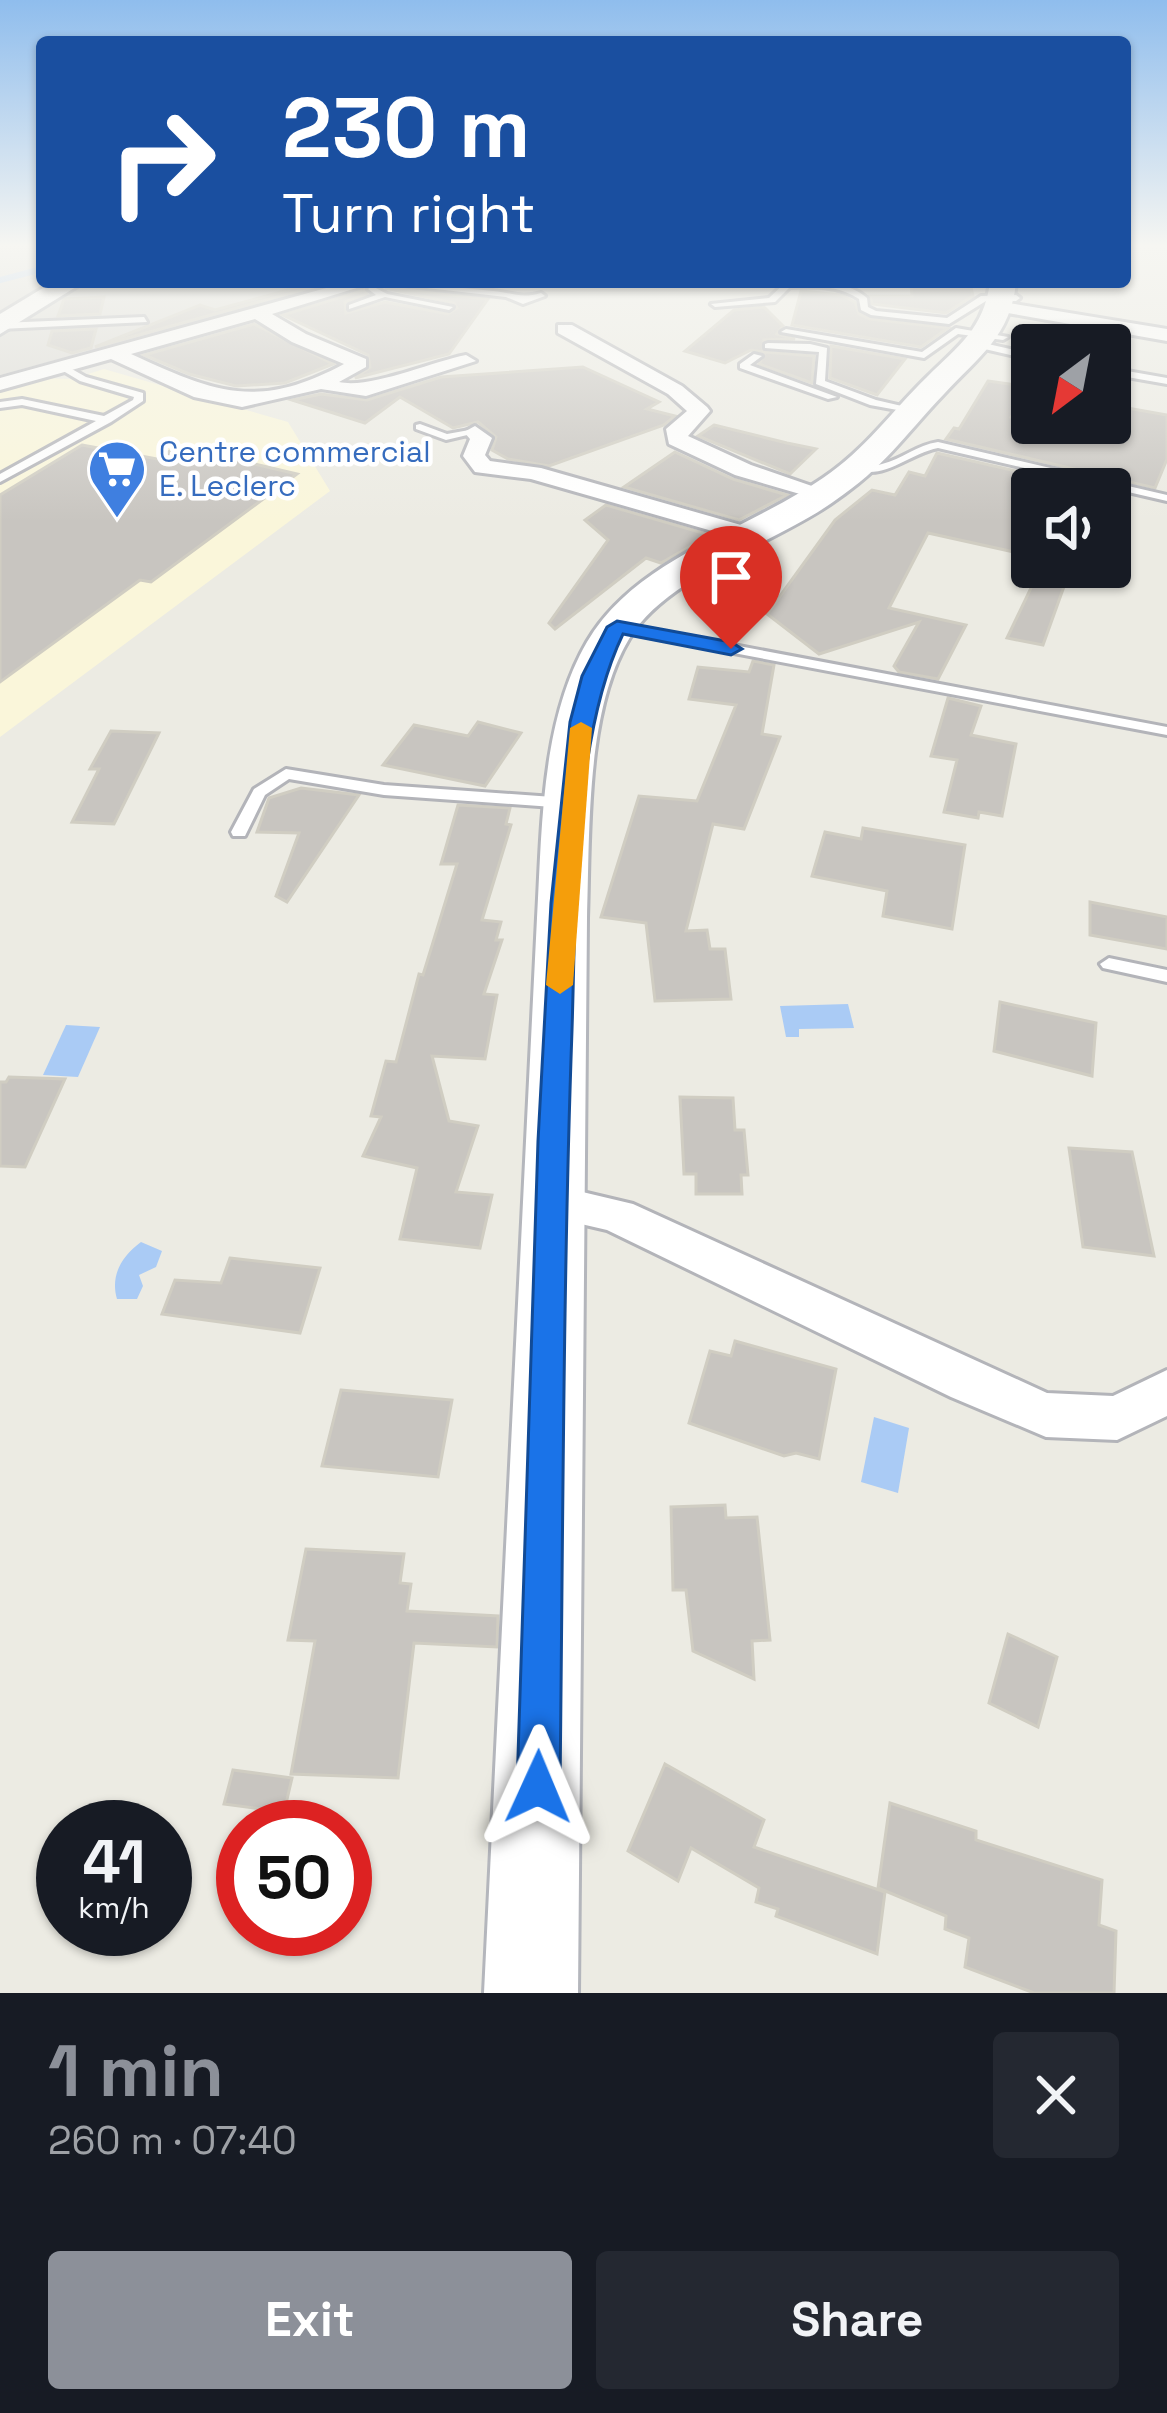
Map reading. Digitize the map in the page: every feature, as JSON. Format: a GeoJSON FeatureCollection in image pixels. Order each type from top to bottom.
{"type":"FeatureCollection","features":[{"type":"Feature","properties":{"kind":"main road"},"geometry":{"type":"LineString","coordinates":[[530,1993],[553,1202],[572,803],[592,676],[617,627],[656,589],[754,536],[859,469],[989,336]]}},
{"type":"Feature","properties":{"kind":"street"},"geometry":{"type":"LineString","coordinates":[[0,384],[173,336]]}},
{"type":"Feature","properties":{"kind":"street"},"geometry":{"type":"LineString","coordinates":[[114,352],[201,393],[242,401],[322,383],[359,363],[296,336]]}},
{"type":"Feature","properties":{"kind":"street"},"geometry":{"type":"LineString","coordinates":[[578,336],[675,390],[700,411],[677,429],[677,439],[743,470],[824,494]]}},
{"type":"Feature","properties":{"kind":"street"},"geometry":{"type":"LineString","coordinates":[[322,383],[353,392],[390,386],[407,375],[466,361]]}},
{"type":"Feature","properties":{"kind":"street"},"geometry":{"type":"LineString","coordinates":[[476,433],[481,438],[474,456],[483,466],[533,473],[754,536]]}},
{"type":"Feature","properties":{"kind":"street"},"geometry":{"type":"LineString","coordinates":[[553,1202],[618,1216],[968,1382],[1046,1414],[1117,1418],[1167,1392]]}},
{"type":"Feature","properties":{"kind":"lane"},"geometry":{"type":"LineString","coordinates":[[809,336],[923,356],[950,336]]}},
{"type":"Feature","properties":{"kind":"lane"},"geometry":{"type":"LineString","coordinates":[[965,336],[1011,352]]}},
{"type":"Feature","properties":{"kind":"lane"},"geometry":{"type":"LineString","coordinates":[[767,346],[788,349],[808,344],[824,350],[820,382],[910,416]]}},
{"type":"Feature","properties":{"kind":"lane"},"geometry":{"type":"LineString","coordinates":[[757,356],[743,366],[910,416]]}},
{"type":"Feature","properties":{"kind":"lane"},"geometry":{"type":"LineString","coordinates":[[0,479],[138,401],[139,395],[83,379],[63,367]]}},
{"type":"Feature","properties":{"kind":"lane"},"geometry":{"type":"LineString","coordinates":[[1131,375],[1167,381]]}},
{"type":"Feature","properties":{"kind":"lane"},"geometry":{"type":"LineString","coordinates":[[0,405],[22,402],[107,420]]}},
{"type":"Feature","properties":{"kind":"lane"},"geometry":{"type":"LineString","coordinates":[[420,427],[446,437],[476,433]]}},
{"type":"Feature","properties":{"kind":"lane"},"geometry":{"type":"LineString","coordinates":[[859,469],[886,471],[920,447],[938,445],[1167,497]]}},
{"type":"Feature","properties":{"kind":"lane"},"geometry":{"type":"LineString","coordinates":[[617,627],[1167,731]]}},
{"type":"Feature","properties":{"kind":"lane"},"geometry":{"type":"LineString","coordinates":[[1037,709],[1059,719],[1167,742]]}},
{"type":"Feature","properties":{"kind":"lane"},"geometry":{"type":"LineString","coordinates":[[239,832],[259,792],[286,773],[384,790],[572,803]]}},
{"type":"Feature","properties":{"kind":"lane"},"geometry":{"type":"LineString","coordinates":[[1109,964],[1167,976]]}},
{"type":"Feature","properties":{"kind":"shaded area"},"geometry":{"type":"Polygon","coordinates":[[[0,336],[143,336],[0,375],[0,336]]]}},
{"type":"Feature","properties":{"kind":"shaded area"},"geometry":{"type":"Polygon","coordinates":[[[104,369],[288,422],[330,491],[0,737],[0,391],[39,378],[72,379],[104,369]]]}},
{"type":"Feature","properties":{"kind":"water"},"geometry":{"type":"Polygon","coordinates":[[[848,1004],[854,1028],[799,1029],[799,1037],[786,1037],[780,1006],[848,1004]]]}},
{"type":"Feature","properties":{"kind":"water"},"geometry":{"type":"Polygon","coordinates":[[[66,1025],[100,1027],[78,1077],[43,1075],[66,1025]]]}},
{"type":"Feature","properties":{"kind":"water"},"geometry":{"type":"Polygon","coordinates":[[[141,1242],[162,1251],[156,1267],[139,1275],[143,1286],[137,1299],[117,1299],[119,1267],[141,1242]]]}},
{"type":"Feature","properties":{"kind":"water"},"geometry":{"type":"Polygon","coordinates":[[[874,1417],[909,1428],[898,1493],[861,1482],[874,1417]]]}},
{"type":"Feature","properties":{"kind":"building"},"geometry":{"type":"Polygon","coordinates":[[[51,336],[94,336],[91,348],[72,353],[48,345],[51,336]]]}},
{"type":"Feature","properties":{"kind":"building"},"geometry":{"type":"Polygon","coordinates":[[[211,336],[278,336],[333,364],[285,383],[236,386],[189,374],[144,355],[211,336]]]}},
{"type":"Feature","properties":{"kind":"building"},"geometry":{"type":"Polygon","coordinates":[[[328,336],[462,336],[449,354],[355,378],[370,367],[368,355],[328,336]]]}},
{"type":"Feature","properties":{"kind":"building"},"geometry":{"type":"Polygon","coordinates":[[[703,336],[795,339],[764,340],[763,352],[751,350],[725,363],[685,351],[703,336]]]}},
{"type":"Feature","properties":{"kind":"building"},"geometry":{"type":"Polygon","coordinates":[[[857,336],[937,336],[921,347],[857,336]]]}},
{"type":"Feature","properties":{"kind":"building"},"geometry":{"type":"Polygon","coordinates":[[[831,346],[905,359],[877,395],[830,378],[831,346]]]}},
{"type":"Feature","properties":{"kind":"building"},"geometry":{"type":"Polygon","coordinates":[[[765,352],[814,356],[812,383],[759,364],[765,352]]]}},
{"type":"Feature","properties":{"kind":"building"},"geometry":{"type":"Polygon","coordinates":[[[583,367],[659,402],[647,409],[675,416],[664,425],[549,466],[508,459],[492,450],[496,437],[478,422],[453,428],[400,397],[365,423],[292,400],[321,394],[367,400],[441,377],[583,367]]]}},
{"type":"Feature","properties":{"kind":"building"},"geometry":{"type":"Polygon","coordinates":[[[988,381],[1011,384],[1011,444],[1131,444],[1131,409],[1167,415],[1167,459],[1155,488],[1131,482],[1131,468],[1070,468],[946,439],[954,428],[959,429],[988,381]]]}},
{"type":"Feature","properties":{"kind":"building"},"geometry":{"type":"Polygon","coordinates":[[[714,425],[816,449],[790,474],[698,436],[714,425]]]}},
{"type":"Feature","properties":{"kind":"building","name":"Centre commercial E. Leclerc"},"geometry":{"type":"Polygon","coordinates":[[[82,445],[157,459],[178,446],[297,474],[151,582],[140,580],[0,682],[0,495],[82,445]]]}},
{"type":"Feature","properties":{"kind":"building"},"geometry":{"type":"Polygon","coordinates":[[[675,452],[733,479],[787,495],[739,520],[624,487],[675,452]]]}},
{"type":"Feature","properties":{"kind":"building"},"geometry":{"type":"Polygon","coordinates":[[[937,453],[1011,470],[1011,551],[928,533],[889,608],[966,625],[938,679],[899,672],[894,666],[919,622],[819,654],[767,614],[835,520],[872,490],[895,495],[909,472],[925,476],[937,453]]]}},
{"type":"Feature","properties":{"kind":"building"},"geometry":{"type":"Polygon","coordinates":[[[606,505],[710,535],[661,563],[646,558],[555,629],[549,623],[608,540],[585,520],[606,505]]]}},
{"type":"Feature","properties":{"kind":"building"},"geometry":{"type":"Polygon","coordinates":[[[1031,588],[1063,588],[1043,645],[1007,638],[1031,588]]]}},
{"type":"Feature","properties":{"kind":"building"},"geometry":{"type":"Polygon","coordinates":[[[753,661],[774,665],[762,734],[780,737],[744,829],[713,824],[686,931],[707,930],[710,949],[725,949],[731,999],[655,1001],[646,923],[601,917],[639,796],[697,801],[736,705],[689,699],[698,667],[749,672],[753,661]]]}},
{"type":"Feature","properties":{"kind":"building"},"geometry":{"type":"Polygon","coordinates":[[[948,698],[981,706],[971,735],[1016,744],[1002,816],[979,812],[978,818],[944,812],[957,760],[931,756],[948,698]]]}},
{"type":"Feature","properties":{"kind":"building"},"geometry":{"type":"Polygon","coordinates":[[[478,722],[521,733],[485,786],[383,765],[414,725],[468,736],[478,722]]]}},
{"type":"Feature","properties":{"kind":"building"},"geometry":{"type":"Polygon","coordinates":[[[111,731],[159,733],[114,824],[72,822],[99,769],[90,769],[111,731]]]}},
{"type":"Feature","properties":{"kind":"building"},"geometry":{"type":"Polygon","coordinates":[[[301,788],[359,795],[287,902],[276,896],[299,833],[257,832],[269,798],[301,788]]]}},
{"type":"Feature","properties":{"kind":"building"},"geometry":{"type":"Polygon","coordinates":[[[458,805],[510,808],[506,824],[511,825],[482,920],[501,922],[496,940],[502,940],[484,994],[497,995],[485,1059],[432,1056],[449,1121],[478,1126],[456,1192],[492,1195],[480,1248],[400,1239],[417,1168],[363,1156],[381,1117],[371,1116],[386,1061],[396,1062],[419,974],[423,975],[457,864],[441,864],[458,805]]]}},
{"type":"Feature","properties":{"kind":"building"},"geometry":{"type":"Polygon","coordinates":[[[863,828],[965,845],[952,929],[883,916],[887,891],[812,876],[825,832],[861,839],[863,828]]]}},
{"type":"Feature","properties":{"kind":"building"},"geometry":{"type":"Polygon","coordinates":[[[1090,902],[1167,917],[1167,949],[1090,935],[1090,902]]]}},
{"type":"Feature","properties":{"kind":"building"},"geometry":{"type":"Polygon","coordinates":[[[1000,1002],[1096,1023],[1092,1076],[994,1051],[1000,1002]]]}},
{"type":"Feature","properties":{"kind":"building"},"geometry":{"type":"Polygon","coordinates":[[[9,1077],[65,1079],[25,1167],[0,1166],[0,1082],[9,1077]]]}},
{"type":"Feature","properties":{"kind":"building"},"geometry":{"type":"Polygon","coordinates":[[[680,1097],[733,1098],[735,1130],[744,1130],[748,1175],[741,1175],[742,1194],[696,1194],[696,1174],[684,1174],[680,1097]]]}},
{"type":"Feature","properties":{"kind":"building"},"geometry":{"type":"Polygon","coordinates":[[[1069,1148],[1132,1152],[1154,1256],[1083,1247],[1069,1148]]]}},
{"type":"Feature","properties":{"kind":"building"},"geometry":{"type":"Polygon","coordinates":[[[230,1258],[320,1268],[300,1333],[162,1314],[175,1280],[221,1283],[230,1258]]]}},
{"type":"Feature","properties":{"kind":"building"},"geometry":{"type":"Polygon","coordinates":[[[735,1341],[836,1369],[819,1459],[796,1453],[784,1456],[689,1423],[710,1351],[731,1356],[735,1341]]]}},
{"type":"Feature","properties":{"kind":"building"},"geometry":{"type":"Polygon","coordinates":[[[341,1390],[452,1400],[438,1477],[322,1466],[341,1390]]]}},
{"type":"Feature","properties":{"kind":"building"},"geometry":{"type":"Polygon","coordinates":[[[725,1505],[726,1518],[757,1517],[770,1640],[752,1641],[754,1679],[693,1651],[686,1590],[673,1590],[671,1507],[725,1505]]]}},
{"type":"Feature","properties":{"kind":"building"},"geometry":{"type":"Polygon","coordinates":[[[306,1549],[404,1554],[400,1583],[411,1584],[407,1611],[498,1616],[497,1647],[414,1643],[398,1778],[291,1774],[315,1641],[288,1640],[306,1549]]]}},
{"type":"Feature","properties":{"kind":"building"},"geometry":{"type":"Polygon","coordinates":[[[1008,1634],[1057,1657],[1038,1727],[989,1703],[1008,1634]]]}},
{"type":"Feature","properties":{"kind":"building"},"geometry":{"type":"Polygon","coordinates":[[[665,1764],[764,1820],[754,1847],[885,1892],[877,1954],[776,1916],[778,1909],[756,1902],[759,1888],[691,1848],[678,1881],[628,1851],[665,1764]]]}},
{"type":"Feature","properties":{"kind":"building"},"geometry":{"type":"Polygon","coordinates":[[[233,1770],[292,1778],[287,1800],[225,1800],[233,1770]]]}},
{"type":"Feature","properties":{"kind":"building"},"geometry":{"type":"Polygon","coordinates":[[[890,1803],[976,1831],[976,1840],[1102,1880],[1099,1925],[1116,1931],[1114,1993],[1034,1993],[965,1967],[969,1938],[945,1929],[946,1916],[878,1888],[890,1803]]]}},
{"type":"Feature","properties":{"kind":"slow traffic"},"geometry":{"type":"LineString","coordinates":[[560,985],[581,728]]}},
{"type":"Feature","properties":{"kind":"place","name":"Centre commercial E. Leclerc"},"geometry":{"type":"Point","coordinates":[117,520]}},
{"type":"Feature","properties":{"kind":"route"},"geometry":{"type":"LineString","coordinates":[[538,1787],[553,1141],[564,903],[581,722],[592,676],[617,627],[731,649]]}}]}
